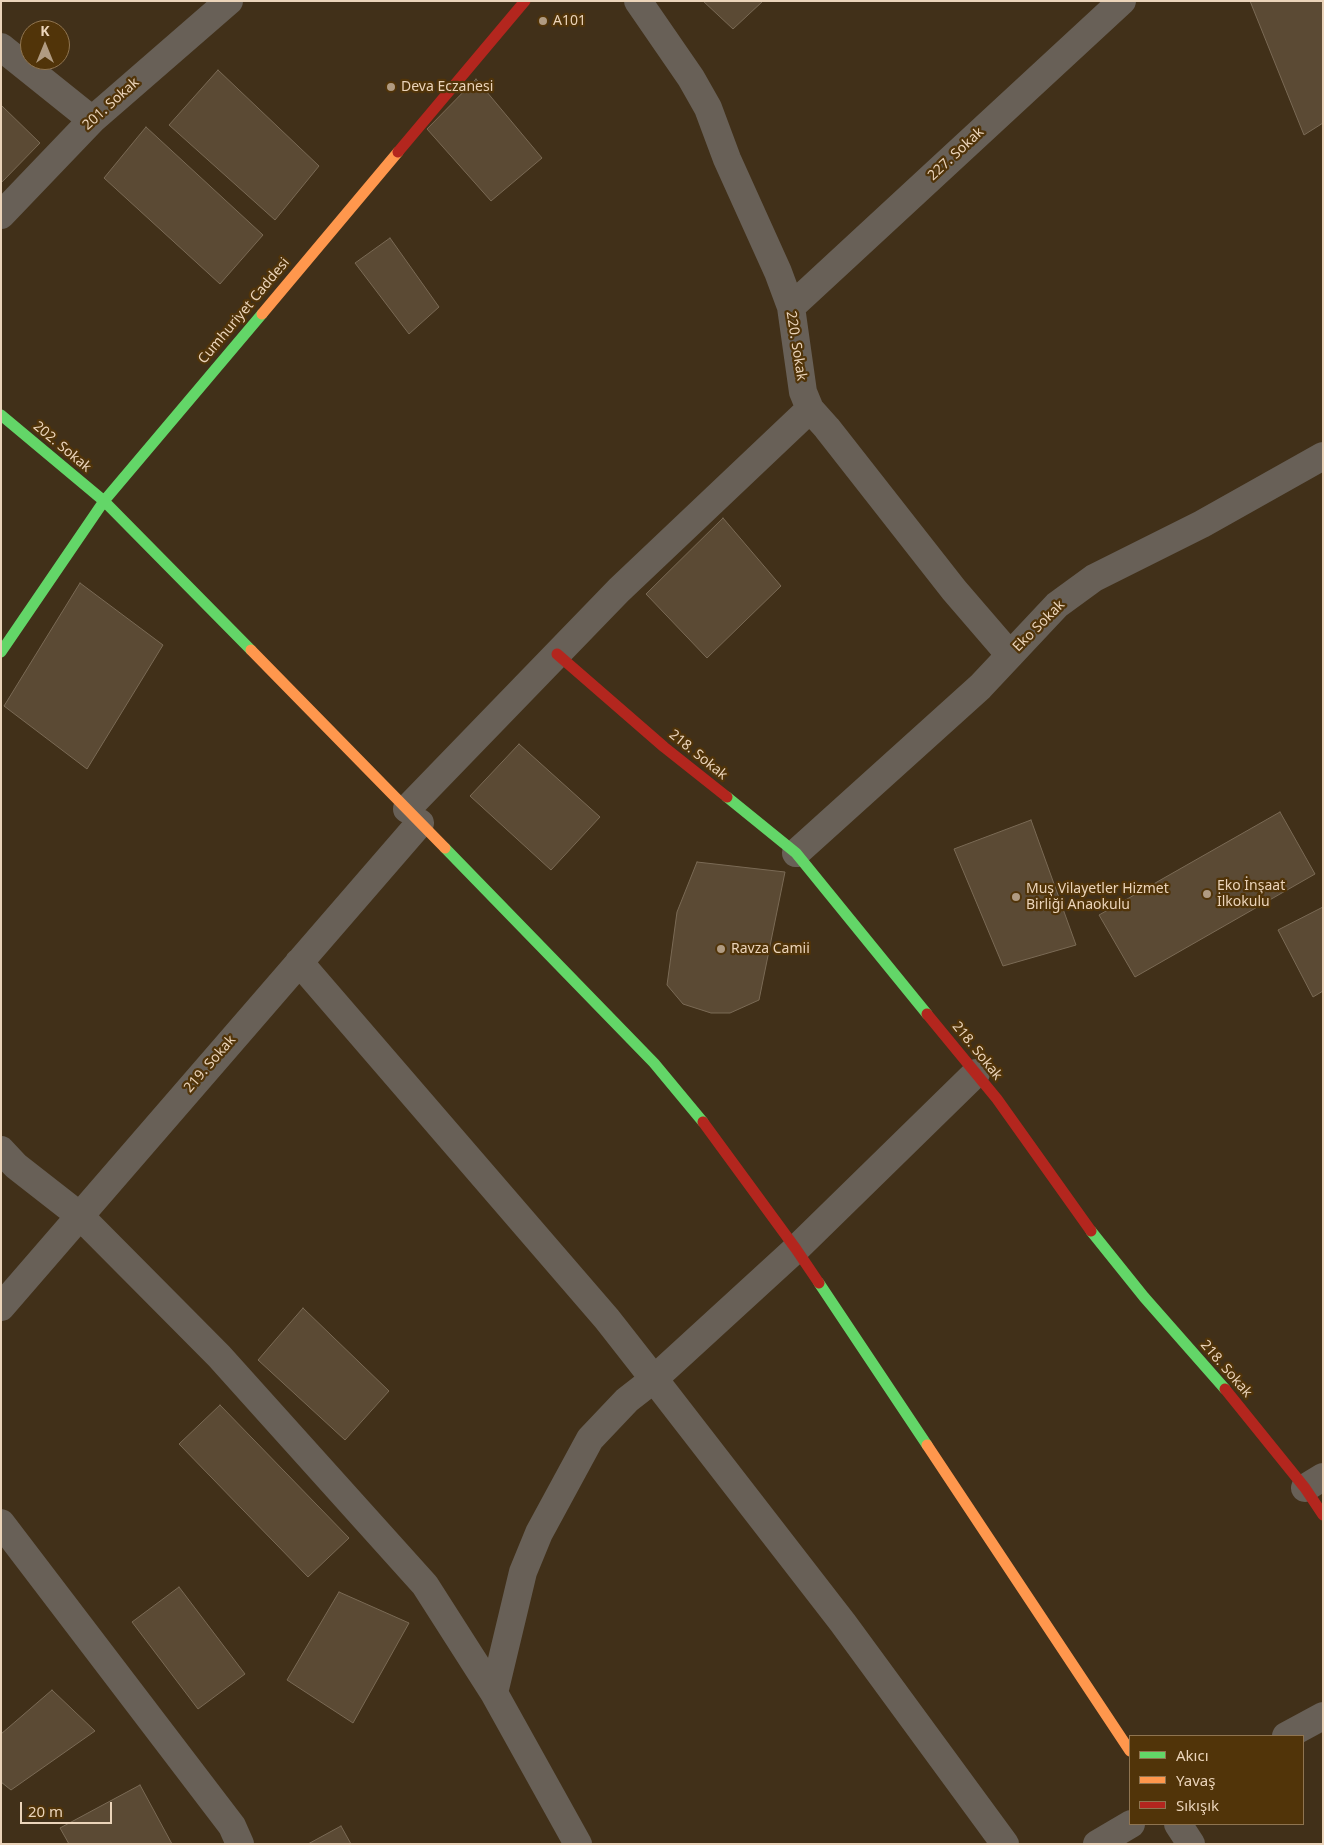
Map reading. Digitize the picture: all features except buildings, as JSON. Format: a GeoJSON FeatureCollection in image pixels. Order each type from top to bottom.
{"type":"FeatureCollection","features":[{"type":"Feature","properties":{"kind":"street","name":"201. Sokak"},"geometry":{"type":"LineString","coordinates":[[1,215],[92,120],[228,1]]}},
{"type":"Feature","properties":{"kind":"street","name":"Cumhuriyet Caddesi"},"geometry":{"type":"LineString","coordinates":[[1,652],[104,501],[525,1]]}},
{"type":"Feature","properties":{"kind":"street","name":"220. Sokak"},"geometry":{"type":"LineString","coordinates":[[638,1],[691,78],[708,108],[727,159],[778,272],[791,307],[803,392],[810,409],[954,590],[1010,655]]}},
{"type":"Feature","properties":{"kind":"street","name":"227. Sokak"},"geometry":{"type":"LineString","coordinates":[[791,307],[1122,1]]}},
{"type":"Feature","properties":{"kind":"street"},"geometry":{"type":"LineString","coordinates":[[1,47],[92,120]]}},
{"type":"Feature","properties":{"kind":"street","name":"219. Sokak"},"geometry":{"type":"LineString","coordinates":[[1,1307],[299,962],[414,816],[557,654],[619,590],[810,409]]}},
{"type":"Feature","properties":{"kind":"street","name":"202. Sokak"},"geometry":{"type":"LineString","coordinates":[[1,416],[104,501],[654,1062],[716,1138],[796,1249],[1129,1749]]}},
{"type":"Feature","properties":{"kind":"street","name":"Eko Sokak"},"geometry":{"type":"LineString","coordinates":[[796,853],[980,687],[1057,605],[1094,578],[1202,524],[1323,456]]}},
{"type":"Feature","properties":{"kind":"street","name":"218. Sokak"},"geometry":{"type":"LineString","coordinates":[[557,654],[664,747],[796,853],[997,1099],[1087,1225],[1144,1297],[1224,1388],[1314,1482],[1323,1515]]}},
{"type":"Feature","properties":{"kind":"street"},"geometry":{"type":"LineString","coordinates":[[299,962],[606,1319],[843,1623],[1005,1844]]}},
{"type":"Feature","properties":{"kind":"street"},"geometry":{"type":"LineString","coordinates":[[494,1693],[523,1572],[547,1516],[590,1439],[627,1400],[654,1379],[796,1249],[976,1073]]}},
{"type":"Feature","properties":{"kind":"street"},"geometry":{"type":"LineString","coordinates":[[1,1150],[16,1166],[80,1216],[219,1356],[425,1585],[494,1693],[578,1844]]}},
{"type":"Feature","properties":{"kind":"street"},"geometry":{"type":"LineString","coordinates":[[1,1522],[232,1826],[240,1844]]}},
{"type":"Feature","properties":{"kind":"street"},"geometry":{"type":"LineString","coordinates":[[1288,1735],[1323,1716]]}},
{"type":"Feature","properties":{"kind":"street"},"geometry":{"type":"LineString","coordinates":[[1096,1844],[1129,1825]]}},
{"type":"Feature","properties":{"kind":"street"},"geometry":{"type":"LineString","coordinates":[[1179,1825],[1191,1844]]}},
{"type":"Feature","properties":{"kind":"traffic: fast"},"geometry":{"type":"LineString","coordinates":[[1,652],[104,501],[262,314]]}},
{"type":"Feature","properties":{"kind":"traffic: fast"},"geometry":{"type":"LineString","coordinates":[[1,415],[104,501],[251,650]]}},
{"type":"Feature","properties":{"kind":"traffic: fast"},"geometry":{"type":"LineString","coordinates":[[727,797],[796,853],[927,1014]]}},
{"type":"Feature","properties":{"kind":"traffic: fast"},"geometry":{"type":"LineString","coordinates":[[445,848],[654,1063],[703,1122]]}},
{"type":"Feature","properties":{"kind":"traffic: fast"},"geometry":{"type":"LineString","coordinates":[[1091,1231],[1144,1297],[1225,1389]]}},
{"type":"Feature","properties":{"kind":"traffic: fast"},"geometry":{"type":"LineString","coordinates":[[819,1283],[927,1445]]}},
{"type":"Feature","properties":{"kind":"traffic: slow"},"geometry":{"type":"LineString","coordinates":[[262,314],[398,152]]}},
{"type":"Feature","properties":{"kind":"traffic: slow"},"geometry":{"type":"LineString","coordinates":[[251,650],[445,848]]}},
{"type":"Feature","properties":{"kind":"traffic: slow"},"geometry":{"type":"LineString","coordinates":[[927,1445],[1129,1749]]}},
{"type":"Feature","properties":{"kind":"traffic: jam"},"geometry":{"type":"LineString","coordinates":[[398,152],[525,1]]}},
{"type":"Feature","properties":{"kind":"traffic: jam"},"geometry":{"type":"LineString","coordinates":[[557,654],[664,747],[727,797]]}},
{"type":"Feature","properties":{"kind":"traffic: jam"},"geometry":{"type":"LineString","coordinates":[[927,1014],[997,1099],[1091,1231]]}},
{"type":"Feature","properties":{"kind":"traffic: jam"},"geometry":{"type":"LineString","coordinates":[[703,1122],[819,1283]]}},
{"type":"Feature","properties":{"kind":"traffic: jam"},"geometry":{"type":"LineString","coordinates":[[1225,1389],[1305,1488],[1323,1515]]}},
{"type":"Feature","properties":{"kind":"place","name":"A101"},"geometry":{"type":"Point","coordinates":[543,21]}},
{"type":"Feature","properties":{"kind":"place","name":"Deva Eczanesi"},"geometry":{"type":"Point","coordinates":[391,87]}},
{"type":"Feature","properties":{"kind":"place","name":"Eko İnşaat İlkokulu"},"geometry":{"type":"Point","coordinates":[1207,894]}},
{"type":"Feature","properties":{"kind":"place","name":"Muş Vilayetler Hizmet Birliği Anaokulu"},"geometry":{"type":"Point","coordinates":[1016,897]}},
{"type":"Feature","properties":{"kind":"place","name":"Ravza Camii"},"geometry":{"type":"Point","coordinates":[721,949]}}]}
